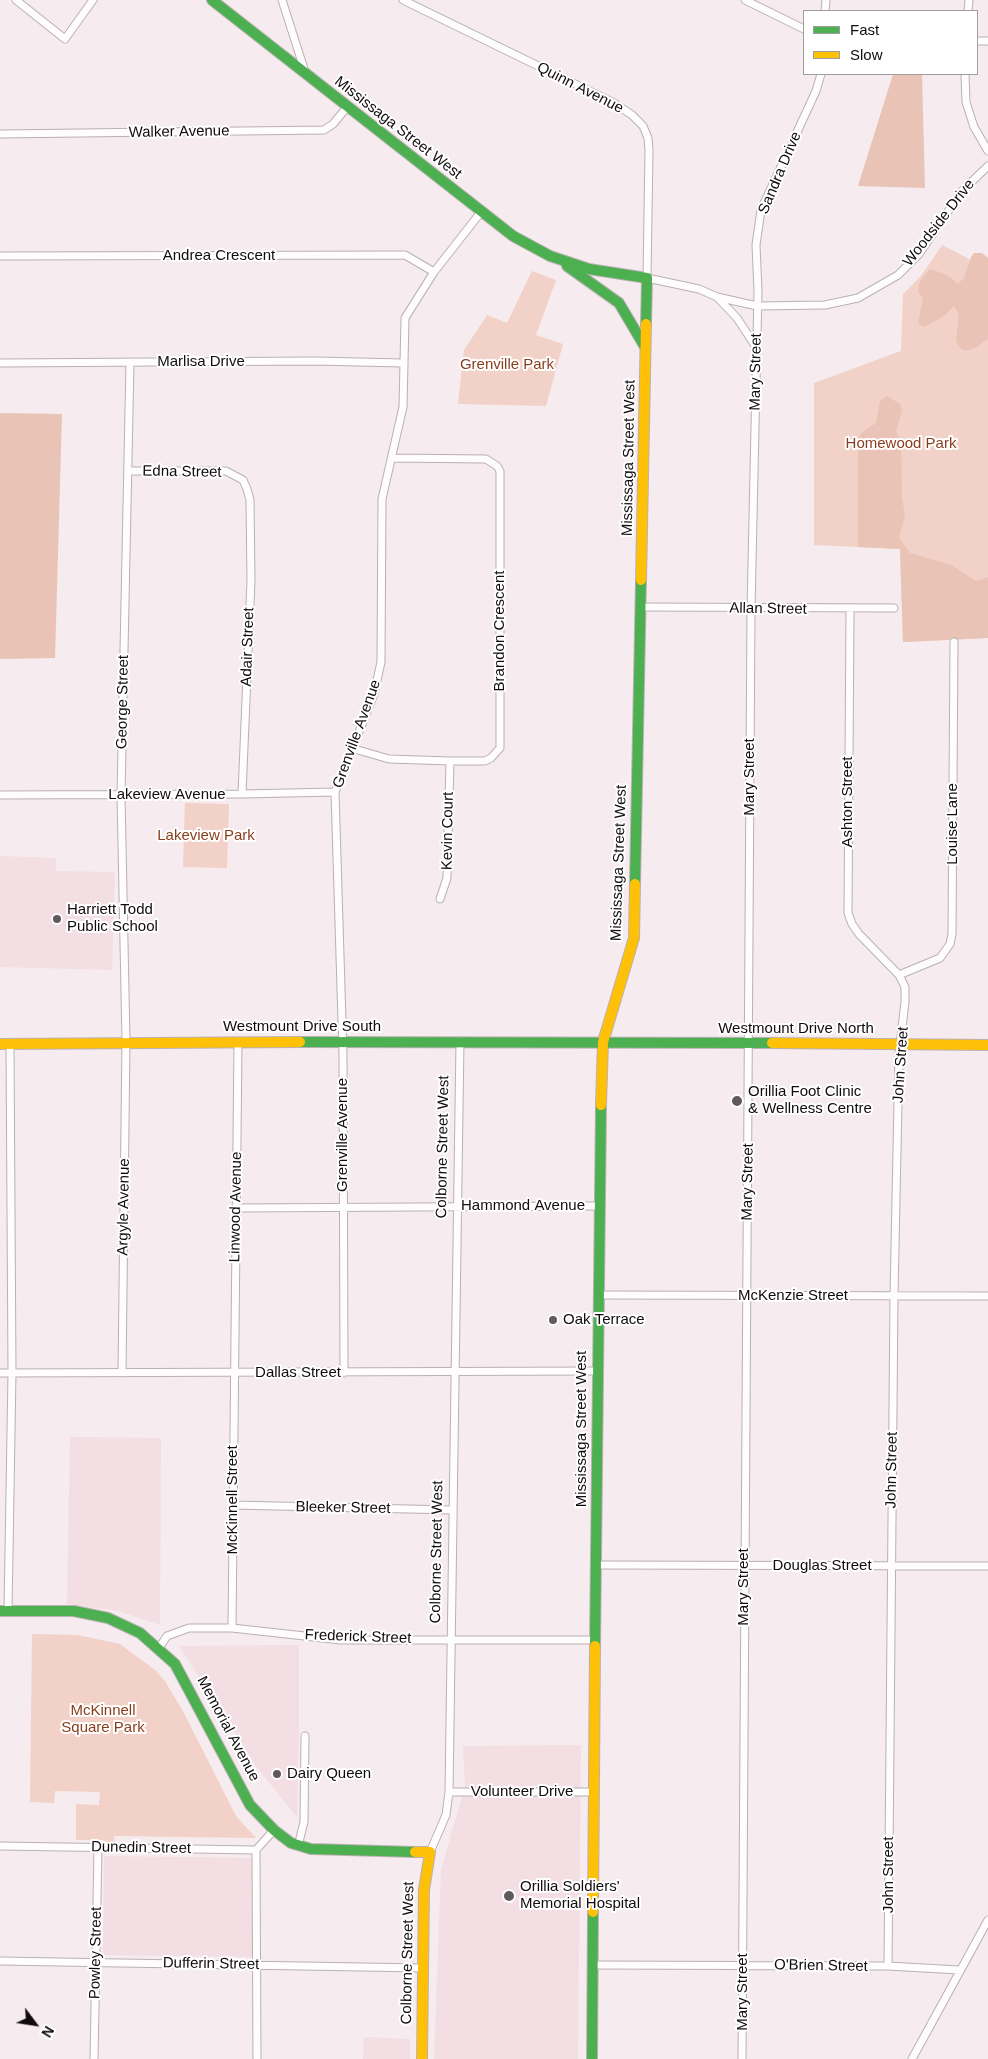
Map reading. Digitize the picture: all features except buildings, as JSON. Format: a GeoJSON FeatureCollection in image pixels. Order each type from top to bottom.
{"type":"FeatureCollection","features":[{"type":"Feature","properties":{"kind":"street"},"geometry":{"type":"LineString","coordinates":[[16,0],[66,39],[93,0]]}},
{"type":"Feature","properties":{"kind":"street","name":"Mississaga Street West"},"geometry":{"type":"LineString","coordinates":[[212,0],[513,236],[556,258],[589,269],[647,278],[634,938],[604,1042],[599,1206],[597,1371],[592,2059]]}},
{"type":"Feature","properties":{"kind":"street"},"geometry":{"type":"LineString","coordinates":[[282,0],[306,74]]}},
{"type":"Feature","properties":{"kind":"street","name":"Quinn Avenue"},"geometry":{"type":"LineString","coordinates":[[403,0],[614,104],[632,115],[643,126],[648,138],[649,150],[647,278]]}},
{"type":"Feature","properties":{"kind":"street"},"geometry":{"type":"LineString","coordinates":[[745,0],[803,29]]}},
{"type":"Feature","properties":{"kind":"street","name":"Sandra Drive"},"geometry":{"type":"LineString","coordinates":[[757,306],[756,245],[762,210],[816,91],[821,75]]}},
{"type":"Feature","properties":{"kind":"street"},"geometry":{"type":"LineString","coordinates":[[965,75],[966,102],[974,127],[988,151]]}},
{"type":"Feature","properties":{"kind":"street","name":"Walker Avenue"},"geometry":{"type":"LineString","coordinates":[[0,134],[324,130],[333,124],[348,106]]}},
{"type":"Feature","properties":{"kind":"street","name":"Woodside Drive"},"geometry":{"type":"LineString","coordinates":[[647,278],[699,289],[717,296],[757,306],[825,305],[858,298],[890,280],[919,254],[962,191],[988,166]]}},
{"type":"Feature","properties":{"kind":"street","name":"Grenville Avenue"},"geometry":{"type":"LineString","coordinates":[[344,1373],[342,1042],[334,792],[374,694],[381,662],[382,500],[404,407],[403,363],[407,312],[434,272],[481,212]]}},
{"type":"Feature","properties":{"kind":"street","name":"Andrea Crescent"},"geometry":{"type":"LineString","coordinates":[[0,256],[405,255],[434,272]]}},
{"type":"Feature","properties":{"kind":"street"},"geometry":{"type":"LineString","coordinates":[[556,258],[619,303],[646,348]]}},
{"type":"Feature","properties":{"kind":"street","name":"Woodside Drive"},"geometry":{"type":"LineString","coordinates":[[717,296],[737,318],[756,348]]}},
{"type":"Feature","properties":{"kind":"street","name":"Mary Street"},"geometry":{"type":"LineString","coordinates":[[742,2059],[751,609],[757,306]]}},
{"type":"Feature","properties":{"kind":"street","name":"Marlisa Drive"},"geometry":{"type":"LineString","coordinates":[[0,363],[315,361],[403,363]]}},
{"type":"Feature","properties":{"kind":"street","name":"George Street"},"geometry":{"type":"LineString","coordinates":[[126,1042],[121,796],[130,362]]}},
{"type":"Feature","properties":{"kind":"street","name":"Brandon Crescent"},"geometry":{"type":"LineString","coordinates":[[351,748],[389,759],[450,762],[485,761],[491,758],[500,748],[500,471],[497,466],[486,459],[392,458]]}},
{"type":"Feature","properties":{"kind":"street","name":"Edna Street"},"geometry":{"type":"LineString","coordinates":[[128,471],[226,472],[243,480],[250,500]]}},
{"type":"Feature","properties":{"kind":"street","name":"Adair Street"},"geometry":{"type":"LineString","coordinates":[[242,794],[251,581],[250,500]]}},
{"type":"Feature","properties":{"kind":"street","name":"Allan Street"},"geometry":{"type":"LineString","coordinates":[[641,607],[850,610],[894,608]]}},
{"type":"Feature","properties":{"kind":"street","name":"Ashton Street"},"geometry":{"type":"LineString","coordinates":[[850,610],[848,913],[852,924],[859,934],[900,975]]}},
{"type":"Feature","properties":{"kind":"street","name":"Louise Lane"},"geometry":{"type":"LineString","coordinates":[[900,975],[940,958],[950,944],[952,934],[954,642]]}},
{"type":"Feature","properties":{"kind":"street","name":"Kevin Court"},"geometry":{"type":"LineString","coordinates":[[440,899],[447,878],[450,762]]}},
{"type":"Feature","properties":{"kind":"street","name":"Lakeview Avenue"},"geometry":{"type":"LineString","coordinates":[[0,795],[121,796],[334,792]]}},
{"type":"Feature","properties":{"kind":"street","name":"John Street"},"geometry":{"type":"LineString","coordinates":[[888,1966],[890,1566],[894,1296],[900,1045],[905,1002],[905,987],[900,975]]}},
{"type":"Feature","properties":{"kind":"street","name":"Colborne Street West"},"geometry":{"type":"LineString","coordinates":[[422,2059],[424,1883],[430,1852],[446,1815],[449,1792],[460,1041]]}},
{"type":"Feature","properties":{"kind":"street","name":"Westmount Drive South"},"geometry":{"type":"LineString","coordinates":[[5,1044],[126,1042],[604,1042]]}},
{"type":"Feature","properties":{"kind":"street","name":"Argyle Avenue"},"geometry":{"type":"LineString","coordinates":[[122,1373],[126,1042]]}},
{"type":"Feature","properties":{"kind":"street","name":"Linwood Avenue"},"geometry":{"type":"LineString","coordinates":[[234,1373],[238,1042]]}},
{"type":"Feature","properties":{"kind":"street","name":"Westmount Drive North"},"geometry":{"type":"LineString","coordinates":[[604,1042],[988,1045]]}},
{"type":"Feature","properties":{"kind":"street"},"geometry":{"type":"LineString","coordinates":[[4,1611],[12,1373],[5,1044]]}},
{"type":"Feature","properties":{"kind":"street","name":"Hammond Avenue"},"geometry":{"type":"LineString","coordinates":[[236,1208],[343,1209],[458,1206],[599,1206]]}},
{"type":"Feature","properties":{"kind":"street","name":"McKenzie Street"},"geometry":{"type":"LineString","coordinates":[[598,1295],[988,1296]]}},
{"type":"Feature","properties":{"kind":"street","name":"Dallas Street"},"geometry":{"type":"LineString","coordinates":[[0,1373],[454,1373],[597,1371]]}},
{"type":"Feature","properties":{"kind":"street","name":"McKinnell Street"},"geometry":{"type":"LineString","coordinates":[[232,1628],[234,1373]]}},
{"type":"Feature","properties":{"kind":"street","name":"Bleeker Street"},"geometry":{"type":"LineString","coordinates":[[233,1506],[452,1510]]}},
{"type":"Feature","properties":{"kind":"street","name":"Douglas Street"},"geometry":{"type":"LineString","coordinates":[[596,1565],[988,1566]]}},
{"type":"Feature","properties":{"kind":"street","name":"Memorial Avenue"},"geometry":{"type":"LineString","coordinates":[[4,1611],[74,1611],[97,1615],[118,1621],[133,1629],[159,1648],[175,1664],[196,1698],[250,1804],[274,1830],[298,1846],[311,1849],[354,1851],[430,1852]]}},
{"type":"Feature","properties":{"kind":"street","name":"Frederick Street"},"geometry":{"type":"LineString","coordinates":[[159,1648],[167,1636],[189,1628],[232,1628],[341,1640],[596,1640]]}},
{"type":"Feature","properties":{"kind":"street"},"geometry":{"type":"LineString","coordinates":[[298,1846],[304,1826],[305,1736]]}},
{"type":"Feature","properties":{"kind":"street","name":"Volunteer Drive"},"geometry":{"type":"LineString","coordinates":[[449,1792],[594,1792]]}},
{"type":"Feature","properties":{"kind":"street"},"geometry":{"type":"LineString","coordinates":[[257,2059],[255,1964],[256,1850],[274,1830]]}},
{"type":"Feature","properties":{"kind":"street","name":"Dunedin Street"},"geometry":{"type":"LineString","coordinates":[[0,1846],[256,1850]]}},
{"type":"Feature","properties":{"kind":"street","name":"Powley Street"},"geometry":{"type":"LineString","coordinates":[[94,2059],[98,1848]]}},
{"type":"Feature","properties":{"kind":"street"},"geometry":{"type":"LineString","coordinates":[[912,2059],[988,1920]]}},
{"type":"Feature","properties":{"kind":"street","name":"Dufferin Street"},"geometry":{"type":"LineString","coordinates":[[0,1961],[423,1968]]}},
{"type":"Feature","properties":{"kind":"street","name":"O'Brien Street"},"geometry":{"type":"LineString","coordinates":[[592,1965],[888,1966],[959,1970]]}},
{"type":"Feature","properties":{"kind":"shaded area"},"geometry":{"type":"Polygon","coordinates":[[[893,75],[922,75],[925,188],[858,186],[893,75]]]}},
{"type":"Feature","properties":{"kind":"shaded area"},"geometry":{"type":"Polygon","coordinates":[[[974,253],[982,253],[988,258],[988,339],[975,348],[965,351],[959,347],[956,340],[959,314],[954,306],[944,316],[924,327],[918,323],[923,298],[918,292],[919,283],[929,270],[934,270],[950,277],[958,284],[964,278],[974,253]]]}},
{"type":"Feature","properties":{"kind":"shaded area"},"geometry":{"type":"Polygon","coordinates":[[[887,396],[900,404],[902,410],[896,431],[901,445],[902,498],[905,515],[899,538],[910,553],[951,565],[976,581],[988,577],[988,638],[903,642],[900,549],[858,547],[858,440],[861,433],[876,423],[880,401],[887,396]]]}},
{"type":"Feature","properties":{"kind":"shaded area"},"geometry":{"type":"Polygon","coordinates":[[[0,413],[62,414],[55,658],[0,659],[0,413]]]}},
{"type":"Feature","properties":{"kind":"shaded area","name":"Harriett Todd Public School"},"geometry":{"type":"Polygon","coordinates":[[[0,856],[56,858],[56,871],[115,872],[112,970],[0,967],[0,856]]]}},
{"type":"Feature","properties":{"kind":"shaded area"},"geometry":{"type":"Polygon","coordinates":[[[70,1437],[161,1438],[160,1625],[118,1611],[67,1604],[70,1437]]]}},
{"type":"Feature","properties":{"kind":"shaded area"},"geometry":{"type":"Polygon","coordinates":[[[299,1645],[297,1817],[258,1769],[179,1646],[299,1645]]]}},
{"type":"Feature","properties":{"kind":"shaded area","name":"Orillia Soldiers' Memorial Hospital"},"geometry":{"type":"Polygon","coordinates":[[[581,1745],[578,2059],[434,2059],[441,1870],[465,1786],[463,1746],[581,1745]]]}},
{"type":"Feature","properties":{"kind":"shaded area"},"geometry":{"type":"Polygon","coordinates":[[[104,1856],[254,1858],[252,1957],[103,1955],[104,1856]]]}},
{"type":"Feature","properties":{"kind":"shaded area"},"geometry":{"type":"Polygon","coordinates":[[[364,2037],[410,2039],[410,2059],[363,2059],[364,2037]]]}},
{"type":"Feature","properties":{"kind":"green space","name":"Homewood Park"},"geometry":{"type":"Polygon","coordinates":[[[942,245],[969,259],[978,287],[988,288],[988,638],[903,642],[900,549],[814,545],[814,383],[901,351],[903,294],[921,276],[942,245]]]}},
{"type":"Feature","properties":{"kind":"green space","name":"Grenville Park"},"geometry":{"type":"Polygon","coordinates":[[[532,271],[556,280],[536,335],[563,344],[546,406],[458,404],[464,350],[487,315],[507,323],[532,271]]]}},
{"type":"Feature","properties":{"kind":"green space","name":"Lakeview Park"},"geometry":{"type":"Polygon","coordinates":[[[185,803],[229,804],[227,868],[183,867],[185,803]]]}},
{"type":"Feature","properties":{"kind":"green space","name":"McKinnell Square Park"},"geometry":{"type":"Polygon","coordinates":[[[32,1634],[77,1635],[120,1644],[155,1670],[165,1681],[184,1713],[236,1816],[256,1838],[114,1836],[115,1846],[103,1840],[76,1840],[76,1804],[99,1805],[100,1792],[55,1791],[54,1803],[30,1802],[32,1634]]]}},
{"type":"Feature","properties":{"kind":"traffic: fast"},"geometry":{"type":"LineString","coordinates":[[212,0],[513,236],[550,256],[589,269],[647,278],[646,324]]}},
{"type":"Feature","properties":{"kind":"traffic: fast"},"geometry":{"type":"LineString","coordinates":[[567,266],[619,303],[645,347]]}},
{"type":"Feature","properties":{"kind":"traffic: fast"},"geometry":{"type":"LineString","coordinates":[[635,884],[641,580]]}},
{"type":"Feature","properties":{"kind":"traffic: fast"},"geometry":{"type":"LineString","coordinates":[[300,1042],[772,1043]]}},
{"type":"Feature","properties":{"kind":"traffic: fast"},"geometry":{"type":"LineString","coordinates":[[595,1646],[601,1105]]}},
{"type":"Feature","properties":{"kind":"traffic: fast"},"geometry":{"type":"LineString","coordinates":[[0,1611],[74,1611],[108,1618],[140,1633],[175,1664],[250,1805],[274,1830],[291,1843],[311,1849],[415,1852]]}},
{"type":"Feature","properties":{"kind":"traffic: fast"},"geometry":{"type":"LineString","coordinates":[[592,2059],[593,1912]]}},
{"type":"Feature","properties":{"kind":"traffic: slow"},"geometry":{"type":"LineString","coordinates":[[641,580],[646,324]]}},
{"type":"Feature","properties":{"kind":"traffic: slow"},"geometry":{"type":"LineString","coordinates":[[601,1105],[603,1042],[634,938],[635,884]]}},
{"type":"Feature","properties":{"kind":"traffic: slow"},"geometry":{"type":"LineString","coordinates":[[0,1044],[300,1042]]}},
{"type":"Feature","properties":{"kind":"traffic: slow"},"geometry":{"type":"LineString","coordinates":[[772,1043],[988,1045]]}},
{"type":"Feature","properties":{"kind":"traffic: slow"},"geometry":{"type":"LineString","coordinates":[[593,1912],[595,1646]]}},
{"type":"Feature","properties":{"kind":"traffic: slow"},"geometry":{"type":"LineString","coordinates":[[415,1852],[430,1852],[424,1890],[422,2059]]}},
{"type":"Feature","properties":{"kind":"place","name":"Harriett Todd Public School"},"geometry":{"type":"Point","coordinates":[57,919]}},
{"type":"Feature","properties":{"kind":"place","name":"Orillia Foot Clinic & Wellness Centre"},"geometry":{"type":"Point","coordinates":[737,1101]}},
{"type":"Feature","properties":{"kind":"place","name":"Oak Terrace"},"geometry":{"type":"Point","coordinates":[553,1320]}},
{"type":"Feature","properties":{"kind":"place","name":"Dairy Queen"},"geometry":{"type":"Point","coordinates":[277,1774]}},
{"type":"Feature","properties":{"kind":"place","name":"Orillia Soldiers' Memorial Hospital"},"geometry":{"type":"Point","coordinates":[509,1896]}}]}
